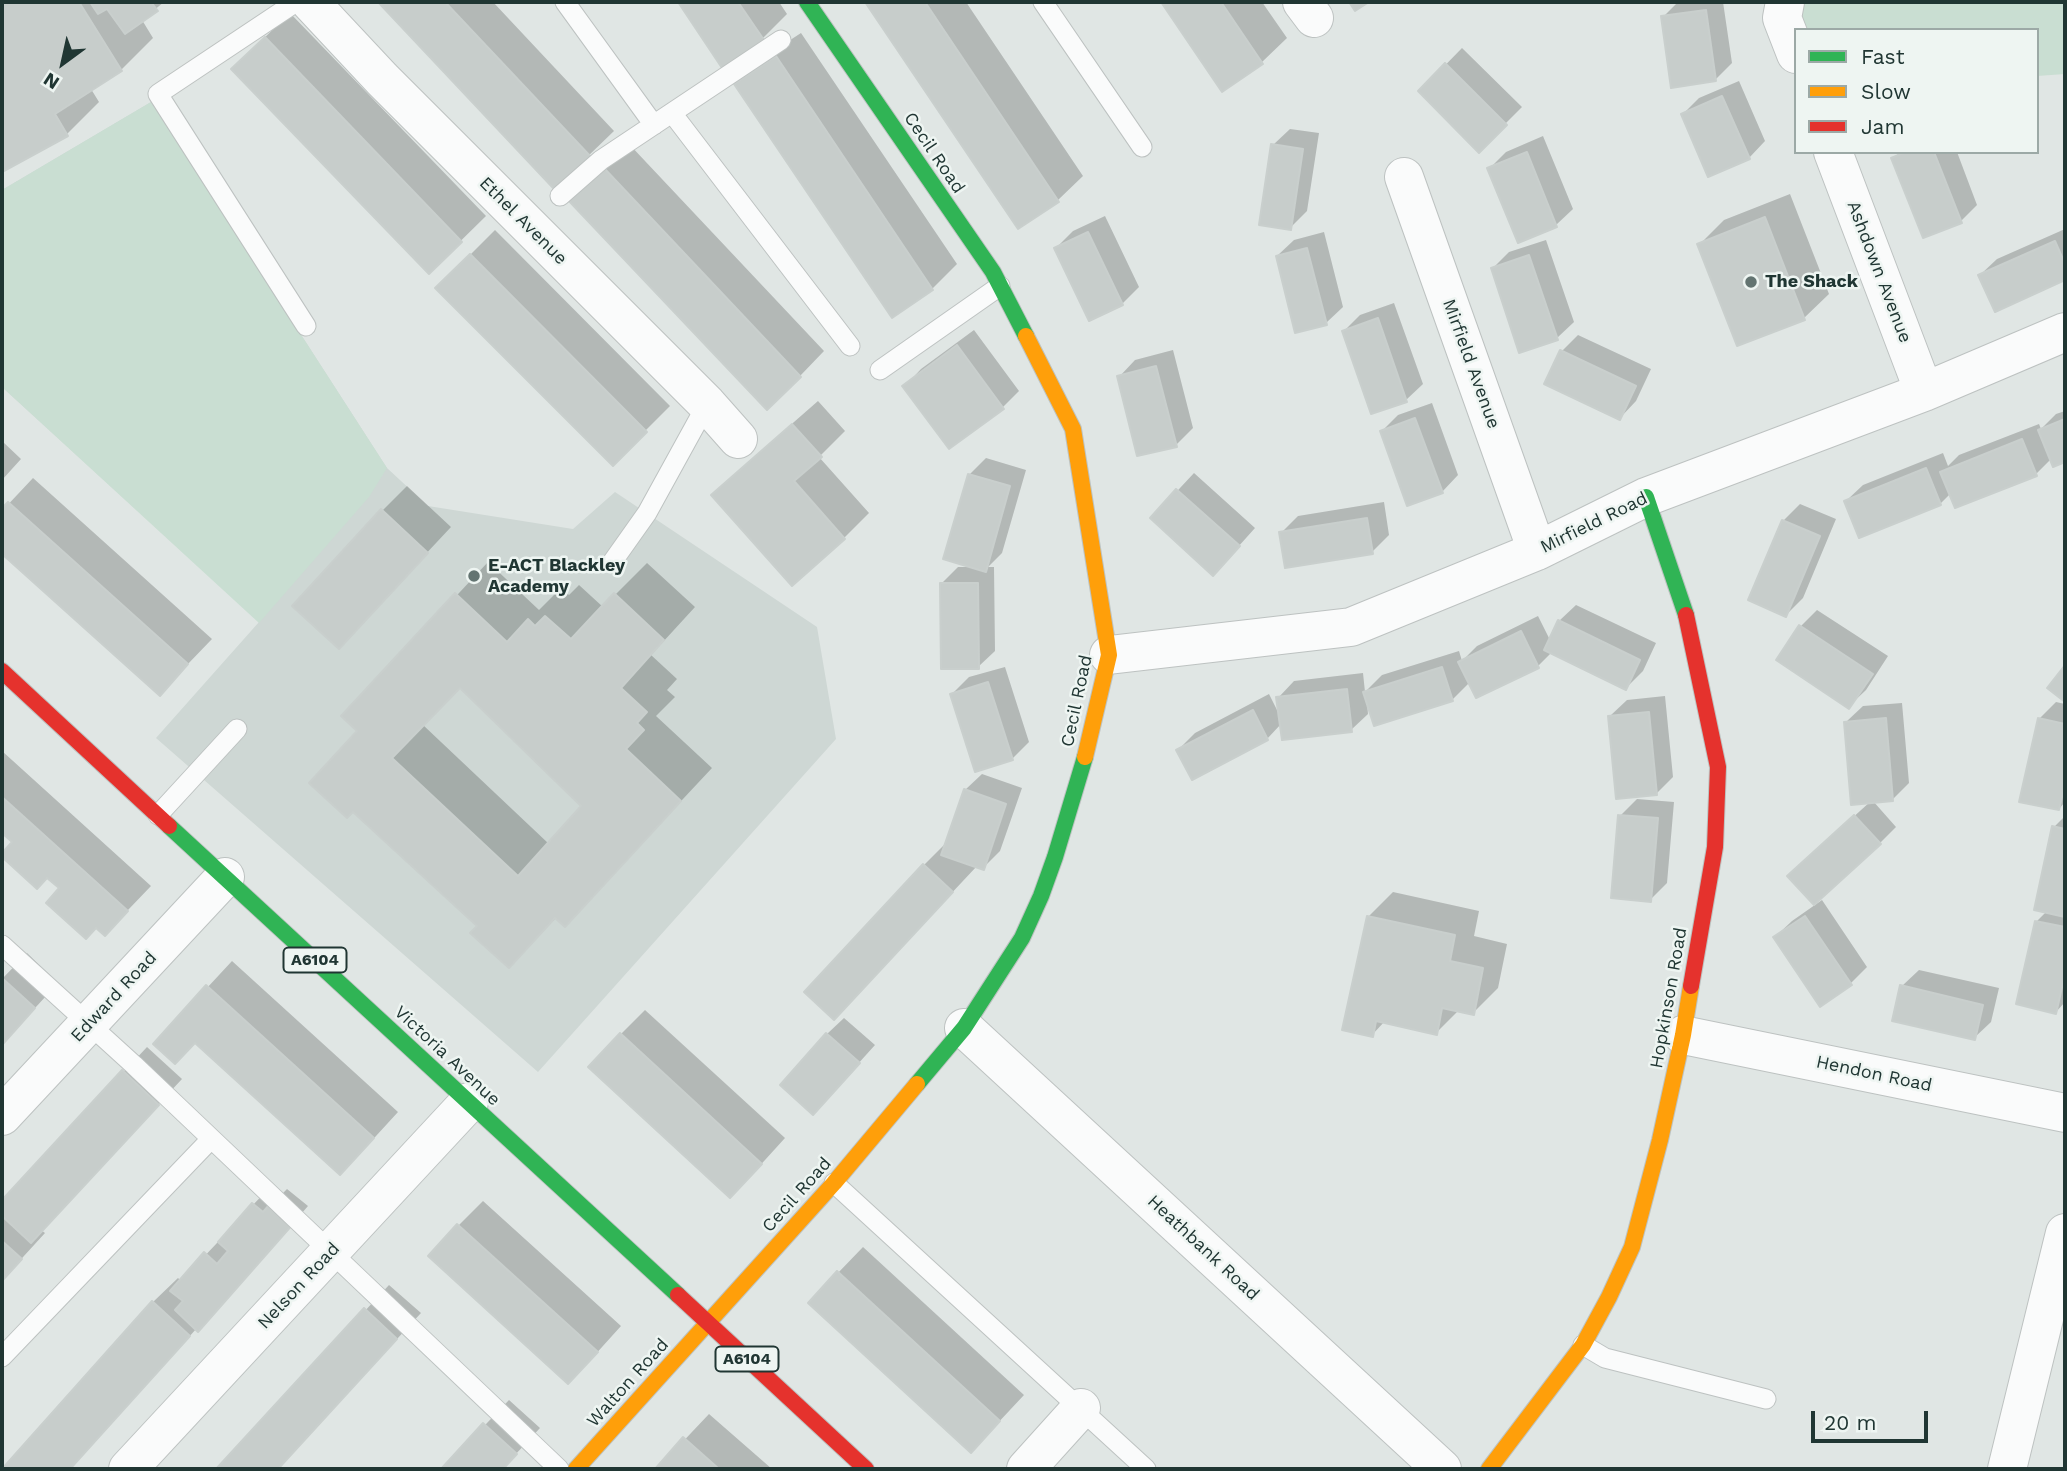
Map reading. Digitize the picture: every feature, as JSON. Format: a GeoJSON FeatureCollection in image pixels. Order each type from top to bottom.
{"type":"FeatureCollection","features":[{"type":"Feature","properties":{"kind":"street","name":"Ethel Avenue"},"geometry":{"type":"LineString","coordinates":[[310,2],[392,89],[738,439]]}},
{"type":"Feature","properties":{"kind":"street"},"geometry":{"type":"LineString","coordinates":[[1785,2],[1782,18],[1794,49]]}},
{"type":"Feature","properties":{"kind":"street","name":"Cecil Road"},"geometry":{"type":"LineString","coordinates":[[708,1323],[834,1183],[964,1027],[1022,938],[1041,896],[1081,773],[1109,655],[1073,429],[993,272],[812,8]]}},
{"type":"Feature","properties":{"kind":"street","name":"Ashdown Avenue"},"geometry":{"type":"LineString","coordinates":[[1834,154],[1924,392]]}},
{"type":"Feature","properties":{"kind":"street","name":"Mirfield Avenue"},"geometry":{"type":"LineString","coordinates":[[1404,177],[1537,551]]}},
{"type":"Feature","properties":{"kind":"street","name":"Mirfield Road"},"geometry":{"type":"LineString","coordinates":[[1109,655],[1351,626],[1537,551],[1646,497],[1924,392],[2065,332]]}},
{"type":"Feature","properties":{"kind":"street","name":"Hopkinson Road"},"geometry":{"type":"LineString","coordinates":[[1489,1469],[1583,1345],[1632,1247],[1660,1140],[1683,1035],[1715,847],[1718,767],[1684,604],[1646,497]]}},
{"type":"Feature","properties":{"kind":"street","name":"Victoria Avenue"},"geometry":{"type":"LineString","coordinates":[[2,671],[866,1469]]}},
{"type":"Feature","properties":{"kind":"street","name":"Edward Road"},"geometry":{"type":"LineString","coordinates":[[2,1116],[225,877]]}},
{"type":"Feature","properties":{"kind":"street","name":"Heathbank Road"},"geometry":{"type":"LineString","coordinates":[[964,1027],[1442,1469]]}},
{"type":"Feature","properties":{"kind":"street","name":"Hendon Road"},"geometry":{"type":"LineString","coordinates":[[1683,1035],[2065,1113]]}},
{"type":"Feature","properties":{"kind":"street","name":"Nelson Road"},"geometry":{"type":"LineString","coordinates":[[128,1469],[470,1102]]}},
{"type":"Feature","properties":{"kind":"street"},"geometry":{"type":"LineString","coordinates":[[2007,1469],[2065,1233]]}},
{"type":"Feature","properties":{"kind":"street","name":"Walton Road"},"geometry":{"type":"LineString","coordinates":[[576,1469],[708,1323]]}},
{"type":"Feature","properties":{"kind":"street"},"geometry":{"type":"LineString","coordinates":[[1026,1469],[1082,1408]]}},
{"type":"Feature","properties":{"kind":"lane"},"geometry":{"type":"LineString","coordinates":[[296,2],[158,94],[306,326]]}},
{"type":"Feature","properties":{"kind":"lane"},"geometry":{"type":"LineString","coordinates":[[565,2],[654,125]]}},
{"type":"Feature","properties":{"kind":"lane"},"geometry":{"type":"LineString","coordinates":[[812,8],[836,2]]}},
{"type":"Feature","properties":{"kind":"lane"},"geometry":{"type":"LineString","coordinates":[[1044,2],[1142,147]]}},
{"type":"Feature","properties":{"kind":"lane"},"geometry":{"type":"LineString","coordinates":[[560,196],[601,160],[781,40]]}},
{"type":"Feature","properties":{"kind":"lane"},"geometry":{"type":"LineString","coordinates":[[672,113],[850,346]]}},
{"type":"Feature","properties":{"kind":"lane"},"geometry":{"type":"LineString","coordinates":[[880,370],[1000,286]]}},
{"type":"Feature","properties":{"kind":"lane"},"geometry":{"type":"LineString","coordinates":[[613,561],[647,513],[706,404]]}},
{"type":"Feature","properties":{"kind":"lane"},"geometry":{"type":"LineString","coordinates":[[158,815],[237,729]]}},
{"type":"Feature","properties":{"kind":"lane"},"geometry":{"type":"LineString","coordinates":[[2,945],[331,1251],[559,1469]]}},
{"type":"Feature","properties":{"kind":"lane"},"geometry":{"type":"LineString","coordinates":[[2,1357],[211,1139]]}},
{"type":"Feature","properties":{"kind":"lane"},"geometry":{"type":"LineString","coordinates":[[834,1183],[1146,1469]]}},
{"type":"Feature","properties":{"kind":"lane"},"geometry":{"type":"LineString","coordinates":[[1583,1345],[1605,1358],[1766,1399]]}},
{"type":"Feature","properties":{"kind":"shaded area","name":"E-ACT Blackley Academy"},"geometry":{"type":"Polygon","coordinates":[[[151,102],[387,468],[428,506],[573,529],[615,492],[817,627],[836,739],[538,1072],[156,738],[259,622],[2,387],[2,190],[151,102]]]}},
{"type":"Feature","properties":{"kind":"green space"},"geometry":{"type":"Polygon","coordinates":[[[1804,2],[2065,2],[2065,74],[2039,76],[2039,28],[1801,28],[1804,2]]]}},
{"type":"Feature","properties":{"kind":"green space"},"geometry":{"type":"Polygon","coordinates":[[[151,102],[387,468],[369,497],[259,623],[2,387],[2,190],[151,102]]]}},
{"type":"Feature","properties":{"kind":"building"},"geometry":{"type":"Polygon","coordinates":[[[9,2],[79,2],[122,71],[55,114],[68,136],[2,172],[2,6],[9,2]]]}},
{"type":"Feature","properties":{"kind":"building"},"geometry":{"type":"Polygon","coordinates":[[[90,2],[151,2],[158,11],[125,34],[107,9],[98,14],[90,2]]]}},
{"type":"Feature","properties":{"kind":"building"},"geometry":{"type":"Polygon","coordinates":[[[378,2],[445,2],[591,157],[555,190],[378,2]]]}},
{"type":"Feature","properties":{"kind":"building"},"geometry":{"type":"Polygon","coordinates":[[[678,2],[738,2],[764,40],[722,68],[678,2]]]}},
{"type":"Feature","properties":{"kind":"building"},"geometry":{"type":"Polygon","coordinates":[[[865,2],[925,2],[1059,202],[1018,229],[865,2]]]}},
{"type":"Feature","properties":{"kind":"building"},"geometry":{"type":"Polygon","coordinates":[[[1161,2],[1221,2],[1263,64],[1222,92],[1161,2]]]}},
{"type":"Feature","properties":{"kind":"building"},"geometry":{"type":"Polygon","coordinates":[[[1349,2],[1369,2],[1355,11],[1349,2]]]}},
{"type":"Feature","properties":{"kind":"building"},"geometry":{"type":"Polygon","coordinates":[[[1706,10],[1716,81],[1671,88],[1661,16],[1706,10]]]}},
{"type":"Feature","properties":{"kind":"building"},"geometry":{"type":"Polygon","coordinates":[[[265,37],[462,242],[429,274],[231,69],[265,37]]]}},
{"type":"Feature","properties":{"kind":"building"},"geometry":{"type":"Polygon","coordinates":[[[776,56],[933,290],[892,318],[734,84],[776,56]]]}},
{"type":"Feature","properties":{"kind":"building"},"geometry":{"type":"Polygon","coordinates":[[[1445,63],[1507,125],[1479,153],[1418,91],[1445,63]]]}},
{"type":"Feature","properties":{"kind":"building"},"geometry":{"type":"Polygon","coordinates":[[[1722,96],[1750,159],[1708,177],[1681,114],[1722,96]]]}},
{"type":"Feature","properties":{"kind":"building"},"geometry":{"type":"Polygon","coordinates":[[[1271,144],[1303,149],[1291,230],[1259,225],[1271,144]]]}},
{"type":"Feature","properties":{"kind":"building"},"geometry":{"type":"Polygon","coordinates":[[[1527,152],[1557,227],[1518,243],[1487,168],[1527,152]]]}},
{"type":"Feature","properties":{"kind":"building"},"geometry":{"type":"Polygon","coordinates":[[[1901,154],[1935,154],[1962,223],[1923,238],[1891,158],[1901,154]]]}},
{"type":"Feature","properties":{"kind":"building"},"geometry":{"type":"Polygon","coordinates":[[[603,167],[801,377],[767,410],[568,200],[603,167]]]}},
{"type":"Feature","properties":{"kind":"building","name":"The Shack"},"geometry":{"type":"Polygon","coordinates":[[[1765,217],[1805,320],[1737,346],[1697,244],[1765,217]]]}},
{"type":"Feature","properties":{"kind":"building"},"geometry":{"type":"Polygon","coordinates":[[[1088,232],[1123,305],[1089,321],[1054,248],[1088,232]]]}},
{"type":"Feature","properties":{"kind":"building"},"geometry":{"type":"Polygon","coordinates":[[[2055,241],[2065,264],[2065,280],[1995,312],[1978,275],[2055,241]]]}},
{"type":"Feature","properties":{"kind":"building"},"geometry":{"type":"Polygon","coordinates":[[[1307,248],[1327,325],[1295,333],[1276,256],[1307,248]]]}},
{"type":"Feature","properties":{"kind":"building"},"geometry":{"type":"Polygon","coordinates":[[[470,254],[647,432],[613,466],[435,288],[470,254]]]}},
{"type":"Feature","properties":{"kind":"building"},"geometry":{"type":"Polygon","coordinates":[[[1529,255],[1558,340],[1519,353],[1491,268],[1529,255]]]}},
{"type":"Feature","properties":{"kind":"building"},"geometry":{"type":"Polygon","coordinates":[[[1378,318],[1407,402],[1371,414],[1342,331],[1378,318]]]}},
{"type":"Feature","properties":{"kind":"building"},"geometry":{"type":"Polygon","coordinates":[[[957,345],[1004,409],[949,449],[902,386],[957,345]]]}},
{"type":"Feature","properties":{"kind":"building"},"geometry":{"type":"Polygon","coordinates":[[[1560,350],[1636,386],[1620,420],[1544,384],[1560,350]]]}},
{"type":"Feature","properties":{"kind":"building"},"geometry":{"type":"Polygon","coordinates":[[[1156,366],[1177,447],[1137,456],[1117,376],[1156,366]]]}},
{"type":"Feature","properties":{"kind":"building"},"geometry":{"type":"Polygon","coordinates":[[[1415,418],[1443,493],[1407,506],[1380,431],[1415,418]]]}},
{"type":"Feature","properties":{"kind":"building"},"geometry":{"type":"Polygon","coordinates":[[[2065,419],[2065,462],[2053,467],[2038,430],[2065,419]]]}},
{"type":"Feature","properties":{"kind":"building"},"geometry":{"type":"Polygon","coordinates":[[[792,424],[822,457],[794,481],[845,539],[792,586],[711,495],[792,424]]]}},
{"type":"Feature","properties":{"kind":"building"},"geometry":{"type":"Polygon","coordinates":[[[2022,439],[2037,476],[1955,508],[1940,472],[2022,439]]]}},
{"type":"Feature","properties":{"kind":"building"},"geometry":{"type":"Polygon","coordinates":[[[1926,468],[1941,505],[1859,538],[1844,501],[1926,468]]]}},
{"type":"Feature","properties":{"kind":"building"},"geometry":{"type":"Polygon","coordinates":[[[968,474],[1010,486],[986,572],[943,559],[968,474]]]}},
{"type":"Feature","properties":{"kind":"building"},"geometry":{"type":"Polygon","coordinates":[[[1176,489],[1240,546],[1213,576],[1150,518],[1176,489]]]}},
{"type":"Feature","properties":{"kind":"building"},"geometry":{"type":"Polygon","coordinates":[[[8,502],[188,664],[160,696],[2,554],[2,508],[8,502]]]}},
{"type":"Feature","properties":{"kind":"building"},"geometry":{"type":"Polygon","coordinates":[[[381,509],[428,553],[339,649],[292,606],[381,509]]]}},
{"type":"Feature","properties":{"kind":"building"},"geometry":{"type":"Polygon","coordinates":[[[1367,518],[1373,554],[1285,568],[1279,532],[1367,518]]]}},
{"type":"Feature","properties":{"kind":"building"},"geometry":{"type":"Polygon","coordinates":[[[1782,520],[1820,536],[1786,617],[1748,600],[1782,520]]]}},
{"type":"Feature","properties":{"kind":"building"},"geometry":{"type":"Polygon","coordinates":[[[940,583],[978,583],[979,669],[941,669],[940,583]]]}},
{"type":"Feature","properties":{"kind":"building"},"geometry":{"type":"Polygon","coordinates":[[[455,593],[507,642],[528,619],[535,626],[545,616],[571,639],[614,593],[664,640],[621,688],[647,712],[637,723],[644,730],[626,749],[681,801],[565,927],[555,918],[509,968],[470,933],[477,926],[353,812],[347,818],[309,783],[357,731],[341,716],[455,593]],[[460,688],[392,758],[518,876],[581,806],[460,688]]]}},
{"type":"Feature","properties":{"kind":"building"},"geometry":{"type":"Polygon","coordinates":[[[1558,620],[1640,660],[1626,690],[1544,650],[1558,620]]]}},
{"type":"Feature","properties":{"kind":"building"},"geometry":{"type":"Polygon","coordinates":[[[1799,625],[1873,674],[1849,709],[1776,660],[1799,625]]]}},
{"type":"Feature","properties":{"kind":"building"},"geometry":{"type":"Polygon","coordinates":[[[1521,631],[1539,668],[1476,698],[1458,662],[1521,631]]]}},
{"type":"Feature","properties":{"kind":"building"},"geometry":{"type":"Polygon","coordinates":[[[2065,665],[2065,702],[2047,688],[2065,665]]]}},
{"type":"Feature","properties":{"kind":"building"},"geometry":{"type":"Polygon","coordinates":[[[1442,667],[1453,701],[1374,726],[1363,692],[1442,667]]]}},
{"type":"Feature","properties":{"kind":"building"},"geometry":{"type":"Polygon","coordinates":[[[988,682],[1013,760],[975,772],[950,694],[988,682]]]}},
{"type":"Feature","properties":{"kind":"building"},"geometry":{"type":"Polygon","coordinates":[[[1347,689],[1352,732],[1282,740],[1276,697],[1347,689]]]}},
{"type":"Feature","properties":{"kind":"building"},"geometry":{"type":"Polygon","coordinates":[[[1253,710],[1268,740],[1192,780],[1176,750],[1253,710]]]}},
{"type":"Feature","properties":{"kind":"building"},"geometry":{"type":"Polygon","coordinates":[[[1649,712],[1657,795],[1616,799],[1608,716],[1649,712]]]}},
{"type":"Feature","properties":{"kind":"building"},"geometry":{"type":"Polygon","coordinates":[[[1886,718],[1893,801],[1851,805],[1844,722],[1886,718]]]}},
{"type":"Feature","properties":{"kind":"building"},"geometry":{"type":"Polygon","coordinates":[[[2038,718],[2065,724],[2065,784],[2059,810],[2019,802],[2038,718]]]}},
{"type":"Feature","properties":{"kind":"building"},"geometry":{"type":"Polygon","coordinates":[[[964,789],[1006,804],[984,870],[941,855],[964,789]]]}},
{"type":"Feature","properties":{"kind":"building"},"geometry":{"type":"Polygon","coordinates":[[[2,797],[128,911],[105,936],[96,928],[86,939],[46,903],[59,888],[47,878],[37,889],[2,857],[2,853],[12,842],[2,833],[2,797]]]}},
{"type":"Feature","properties":{"kind":"building"},"geometry":{"type":"Polygon","coordinates":[[[1618,815],[1658,818],[1651,902],[1611,898],[1618,815]]]}},
{"type":"Feature","properties":{"kind":"building"},"geometry":{"type":"Polygon","coordinates":[[[1854,815],[1881,844],[1814,905],[1787,876],[1854,815]]]}},
{"type":"Feature","properties":{"kind":"building"},"geometry":{"type":"Polygon","coordinates":[[[2052,826],[2065,829],[2065,917],[2034,910],[2052,826]]]}},
{"type":"Feature","properties":{"kind":"building"},"geometry":{"type":"Polygon","coordinates":[[[923,864],[953,892],[834,1020],[804,992],[923,864]]]}},
{"type":"Feature","properties":{"kind":"building"},"geometry":{"type":"Polygon","coordinates":[[[1367,916],[1455,935],[1450,961],[1483,968],[1474,1015],[1442,1008],[1437,1035],[1376,1021],[1373,1037],[1342,1030],[1367,916]]]}},
{"type":"Feature","properties":{"kind":"building"},"geometry":{"type":"Polygon","coordinates":[[[1805,916],[1852,985],[1820,1007],[1773,937],[1805,916]]]}},
{"type":"Feature","properties":{"kind":"building"},"geometry":{"type":"Polygon","coordinates":[[[2035,921],[2065,927],[2065,974],[2056,1014],[2016,1004],[2035,921]]]}},
{"type":"Feature","properties":{"kind":"building"},"geometry":{"type":"Polygon","coordinates":[[[2,978],[35,1008],[2,1045],[2,978]]]}},
{"type":"Feature","properties":{"kind":"building"},"geometry":{"type":"Polygon","coordinates":[[[206,985],[374,1138],[340,1175],[195,1043],[175,1064],[153,1044],[206,985]]]}},
{"type":"Feature","properties":{"kind":"building"},"geometry":{"type":"Polygon","coordinates":[[[1900,985],[1983,1005],[1975,1040],[1892,1021],[1900,985]]]}},
{"type":"Feature","properties":{"kind":"building"},"geometry":{"type":"Polygon","coordinates":[[[620,1033],[762,1164],[730,1198],[588,1067],[620,1033]]]}},
{"type":"Feature","properties":{"kind":"building"},"geometry":{"type":"Polygon","coordinates":[[[826,1033],[860,1063],[813,1115],[780,1085],[826,1033]]]}},
{"type":"Feature","properties":{"kind":"building"},"geometry":{"type":"Polygon","coordinates":[[[122,1070],[159,1105],[31,1243],[2,1216],[2,1200],[122,1070]]]}},
{"type":"Feature","properties":{"kind":"building"},"geometry":{"type":"Polygon","coordinates":[[[252,1203],[263,1212],[270,1204],[293,1224],[198,1332],[175,1310],[183,1301],[170,1291],[204,1252],[217,1264],[228,1251],[218,1242],[252,1203]]]}},
{"type":"Feature","properties":{"kind":"building"},"geometry":{"type":"Polygon","coordinates":[[[457,1224],[598,1352],[568,1384],[428,1256],[457,1224]]]}},
{"type":"Feature","properties":{"kind":"building"},"geometry":{"type":"Polygon","coordinates":[[[2,1241],[22,1259],[2,1281],[2,1241]]]}},
{"type":"Feature","properties":{"kind":"building"},"geometry":{"type":"Polygon","coordinates":[[[837,1271],[1000,1421],[971,1453],[808,1303],[837,1271]]]}},
{"type":"Feature","properties":{"kind":"building"},"geometry":{"type":"Polygon","coordinates":[[[152,1301],[190,1336],[70,1469],[2,1469],[152,1301]]]}},
{"type":"Feature","properties":{"kind":"building"},"geometry":{"type":"Polygon","coordinates":[[[364,1308],[397,1339],[278,1469],[216,1469],[364,1308]]]}},
{"type":"Feature","properties":{"kind":"building"},"geometry":{"type":"Polygon","coordinates":[[[483,1423],[517,1454],[503,1469],[441,1469],[483,1423]]]}},
{"type":"Feature","properties":{"kind":"building"},"geometry":{"type":"Polygon","coordinates":[[[683,1437],[719,1469],[655,1469],[683,1437]]]}},
{"type":"Feature","properties":{"kind":"traffic: fast"},"geometry":{"type":"LineString","coordinates":[[807,2],[993,272],[1026,336]]}},
{"type":"Feature","properties":{"kind":"traffic: fast"},"geometry":{"type":"LineString","coordinates":[[1646,497],[1686,615]]}},
{"type":"Feature","properties":{"kind":"traffic: fast"},"geometry":{"type":"LineString","coordinates":[[917,1084],[964,1028],[1022,938],[1055,857],[1085,757]]}},
{"type":"Feature","properties":{"kind":"traffic: fast"},"geometry":{"type":"LineString","coordinates":[[169,826],[678,1295]]}},
{"type":"Feature","properties":{"kind":"traffic: slow"},"geometry":{"type":"LineString","coordinates":[[1026,336],[1073,429],[1109,655],[1085,757]]}},
{"type":"Feature","properties":{"kind":"traffic: slow"},"geometry":{"type":"LineString","coordinates":[[1489,1469],[1583,1345],[1632,1247],[1660,1140],[1691,986]]}},
{"type":"Feature","properties":{"kind":"traffic: slow"},"geometry":{"type":"LineString","coordinates":[[576,1469],[834,1183],[917,1084]]}},
{"type":"Feature","properties":{"kind":"traffic: jam"},"geometry":{"type":"LineString","coordinates":[[1686,615],[1718,767],[1715,847],[1691,986]]}},
{"type":"Feature","properties":{"kind":"traffic: jam"},"geometry":{"type":"LineString","coordinates":[[2,671],[169,826]]}},
{"type":"Feature","properties":{"kind":"traffic: jam"},"geometry":{"type":"LineString","coordinates":[[678,1295],[866,1469]]}},
{"type":"Feature","properties":{"kind":"place","name":"The Shack"},"geometry":{"type":"Point","coordinates":[1751,282]}},
{"type":"Feature","properties":{"kind":"place","name":"E-ACT Blackley Academy"},"geometry":{"type":"Point","coordinates":[474,576]}}]}
